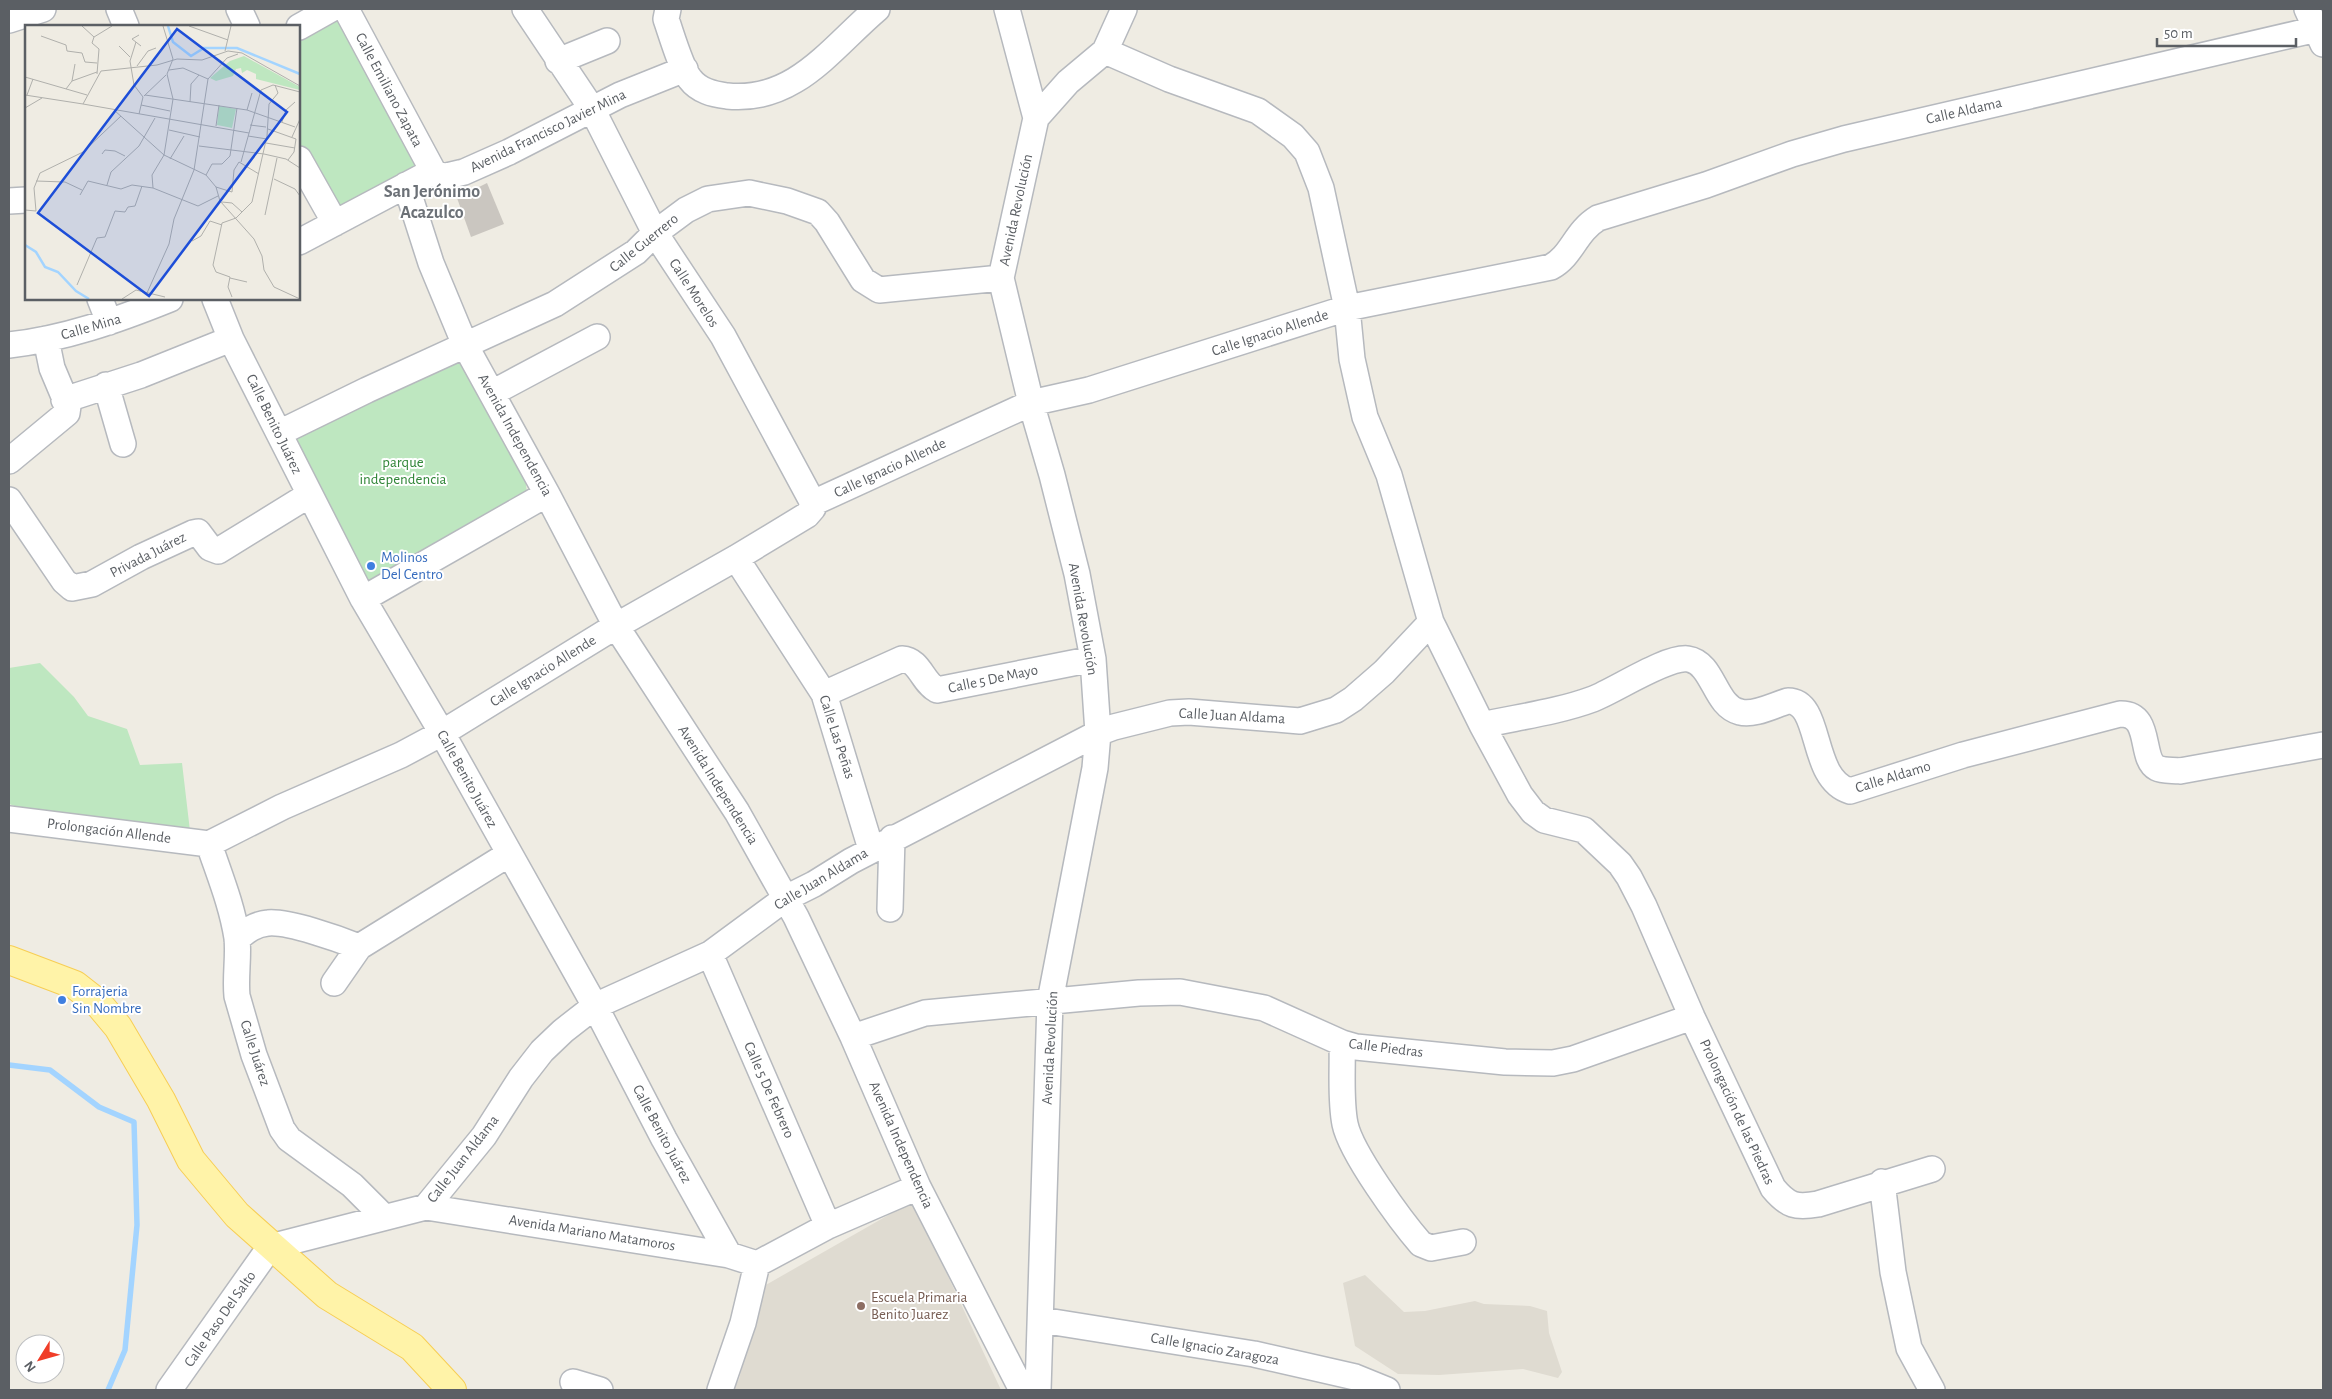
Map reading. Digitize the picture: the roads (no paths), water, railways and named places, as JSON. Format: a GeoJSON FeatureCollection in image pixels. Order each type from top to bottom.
{"type":"FeatureCollection","features":[{"type":"Feature","properties":{"kind":"main road"},"geometry":{"type":"LineString","coordinates":[[9,960],[75,985],[98,1004],[118,1027],[161,1100],[191,1160],[237,1215],[270,1247],[327,1295],[412,1347],[452,1390]]}},
{"type":"Feature","properties":{"kind":"street"},"geometry":{"type":"LineString","coordinates":[[9,20],[43,9]]}},
{"type":"Feature","properties":{"kind":"street"},"geometry":{"type":"LineString","coordinates":[[119,9],[126,25]]}},
{"type":"Feature","properties":{"kind":"street"},"geometry":{"type":"LineString","coordinates":[[239,9],[247,25]]}},
{"type":"Feature","properties":{"kind":"street"},"geometry":{"type":"LineString","coordinates":[[300,26],[331,9]]}},
{"type":"Feature","properties":{"kind":"street","name":"Calle Emiliano Zapata"},"geometry":{"type":"LineString","coordinates":[[346,9],[433,171]]}},
{"type":"Feature","properties":{"kind":"street","name":"Calle Morelos"},"geometry":{"type":"LineString","coordinates":[[525,9],[558,61],[592,109],[655,234],[723,336],[813,503]]}},
{"type":"Feature","properties":{"kind":"street"},"geometry":{"type":"LineString","coordinates":[[667,14],[689,79],[711,94],[732,96],[765,94],[795,82],[813,69],[846,35],[877,9]]}},
{"type":"Feature","properties":{"kind":"street","name":"Avenida Revolución"},"geometry":{"type":"LineString","coordinates":[[1007,9],[1036,118],[1001,278],[1031,403],[1052,475],[1077,574],[1093,659],[1098,732],[1095,768],[1050,1001],[1038,1390]]}},
{"type":"Feature","properties":{"kind":"street"},"geometry":{"type":"LineString","coordinates":[[1036,118],[1068,82],[1105,51],[1124,9]]}},
{"type":"Feature","properties":{"kind":"street","name":"Calle Aldama"},"geometry":{"type":"LineString","coordinates":[[1616,211],[1706,185],[1792,154],[1844,139],[2316,27]]}},
{"type":"Feature","properties":{"kind":"street"},"geometry":{"type":"LineString","coordinates":[[558,61],[607,41]]}},
{"type":"Feature","properties":{"kind":"street","name":"Prolongación de las Piedras"},"geometry":{"type":"LineString","coordinates":[[1105,51],[1169,79],[1258,111],[1293,136],[1307,152],[1321,188],[1347,308],[1352,359],[1365,417],[1389,475],[1431,622],[1482,725],[1520,795],[1533,812],[1544,820],[1584,830],[1620,864],[1644,906],[1692,1017],[1773,1188],[1790,1204],[1802,1207],[1818,1204],[1882,1182],[1932,1169]]}},
{"type":"Feature","properties":{"kind":"street","name":"Avenida Francisco Javier Mina"},"geometry":{"type":"LineString","coordinates":[[433,171],[447,176],[464,172],[509,152],[620,95],[685,69]]}},
{"type":"Feature","properties":{"kind":"street"},"geometry":{"type":"LineString","coordinates":[[300,162],[334,224]]}},
{"type":"Feature","properties":{"kind":"street"},"geometry":{"type":"LineString","coordinates":[[300,241],[433,171]]}},
{"type":"Feature","properties":{"kind":"street","name":"Avenida Independencia"},"geometry":{"type":"LineString","coordinates":[[406,185],[421,236],[464,345],[548,494],[616,626],[737,812],[786,898],[817,958],[918,1187],[1022,1390]]}},
{"type":"Feature","properties":{"kind":"street","name":"Calle Guerrero"},"geometry":{"type":"LineString","coordinates":[[278,433],[555,304],[636,252],[655,234],[686,210],[708,199],[749,193],[787,201],[818,212],[827,222],[863,280],[879,290],[1001,278]]}},
{"type":"Feature","properties":{"kind":"street"},"geometry":{"type":"LineString","coordinates":[[9,201],[25,200]]}},
{"type":"Feature","properties":{"kind":"street","name":"Calle Ignacio Allende"},"geometry":{"type":"LineString","coordinates":[[209,844],[282,807],[401,755],[442,733],[616,626],[736,558],[807,515],[813,508],[813,503],[1031,403],[1089,390],[1347,308],[1551,267],[1559,263],[1585,226],[1616,211]]}},
{"type":"Feature","properties":{"kind":"street"},"geometry":{"type":"LineString","coordinates":[[100,300],[109,322]]}},
{"type":"Feature","properties":{"kind":"street","name":"Calle Mina"},"geometry":{"type":"LineString","coordinates":[[9,345],[46,340],[109,322],[167,300]]}},
{"type":"Feature","properties":{"kind":"street","name":"Calle Benito Juárez"},"geometry":{"type":"LineString","coordinates":[[215,300],[231,339],[363,599],[442,733],[595,1006],[664,1139],[729,1255]]}},
{"type":"Feature","properties":{"kind":"street"},"geometry":{"type":"LineString","coordinates":[[492,393],[597,337]]}},
{"type":"Feature","properties":{"kind":"street"},"geometry":{"type":"LineString","coordinates":[[64,400],[149,372],[231,339]]}},
{"type":"Feature","properties":{"kind":"street"},"geometry":{"type":"LineString","coordinates":[[9,461],[64,417],[68,410],[52,368],[46,340]]}},
{"type":"Feature","properties":{"kind":"street"},"geometry":{"type":"LineString","coordinates":[[106,386],[123,444]]}},
{"type":"Feature","properties":{"kind":"street"},"geometry":{"type":"LineString","coordinates":[[363,599],[548,494]]}},
{"type":"Feature","properties":{"kind":"street","name":"Privada Juárez"},"geometry":{"type":"LineString","coordinates":[[9,500],[64,581],[72,588],[78,588],[92,584],[140,557],[193,532],[198,532],[210,548],[218,551],[310,495]]}},
{"type":"Feature","properties":{"kind":"street","name":"Calle Las Peñas"},"geometry":{"type":"LineString","coordinates":[[736,558],[824,694],[881,844],[890,909]]}},
{"type":"Feature","properties":{"kind":"street","name":"Calle Juan Aldama"},"geometry":{"type":"LineString","coordinates":[[270,1247],[426,1207],[484,1136],[521,1078],[542,1051],[563,1030],[595,1006],[710,954],[786,898],[814,884],[881,844],[1098,732],[1170,713],[1189,712],[1300,721],[1336,710],[1353,699],[1384,672],[1431,622]]}},
{"type":"Feature","properties":{"kind":"street","name":"Calle 5 De Mayo"},"geometry":{"type":"LineString","coordinates":[[824,694],[902,659],[914,663],[929,684],[937,690],[1093,659]]}},
{"type":"Feature","properties":{"kind":"street","name":"Calle Aldamo"},"geometry":{"type":"LineString","coordinates":[[1482,725],[1593,699],[1670,662],[1688,659],[1703,668],[1731,708],[1740,712],[1750,712],[1788,701],[1794,701],[1800,705],[1810,722],[1827,774],[1841,788],[1850,791],[1963,755],[2120,714],[2130,717],[2141,727],[2151,762],[2156,768],[2163,770],[2180,771],[2323,745]]}},
{"type":"Feature","properties":{"kind":"street","name":"Prolongación Allende"},"geometry":{"type":"LineString","coordinates":[[9,819],[209,844]]}},
{"type":"Feature","properties":{"kind":"street","name":"Calle Juárez"},"geometry":{"type":"LineString","coordinates":[[209,844],[228,900],[237,939],[235,976],[237,996],[254,1055],[282,1129],[289,1138],[352,1185],[384,1217]]}},
{"type":"Feature","properties":{"kind":"street"},"geometry":{"type":"LineString","coordinates":[[334,983],[359,947],[509,854]]}},
{"type":"Feature","properties":{"kind":"street"},"geometry":{"type":"LineString","coordinates":[[237,939],[259,925],[280,923],[359,947]]}},
{"type":"Feature","properties":{"kind":"street","name":"Calle 5 De Febrero"},"geometry":{"type":"LineString","coordinates":[[710,954],[828,1226]]}},
{"type":"Feature","properties":{"kind":"street","name":"Calle Piedras"},"geometry":{"type":"LineString","coordinates":[[1050,1001],[1139,993],[1180,992],[1264,1008],[1342,1043],[1356,1047],[1505,1062],[1553,1063],[1573,1059],[1692,1017]]}},
{"type":"Feature","properties":{"kind":"street"},"geometry":{"type":"LineString","coordinates":[[853,1037],[926,1013],[1050,1001]]}},
{"type":"Feature","properties":{"kind":"street"},"geometry":{"type":"LineString","coordinates":[[1342,1043],[1345,1124],[1351,1142],[1362,1161],[1421,1244],[1431,1248],[1463,1242]]}},
{"type":"Feature","properties":{"kind":"street"},"geometry":{"type":"LineString","coordinates":[[1882,1182],[1893,1272],[1909,1348],[1932,1390]]}},
{"type":"Feature","properties":{"kind":"street"},"geometry":{"type":"LineString","coordinates":[[720,1390],[743,1322],[757,1264],[828,1226],[918,1187]]}},
{"type":"Feature","properties":{"kind":"street","name":"Avenida Mariano Matamoros"},"geometry":{"type":"LineString","coordinates":[[426,1207],[729,1255],[757,1264]]}},
{"type":"Feature","properties":{"kind":"street","name":"Calle Paso Del Salto"},"geometry":{"type":"LineString","coordinates":[[169,1390],[270,1247]]}},
{"type":"Feature","properties":{"kind":"street","name":"Calle Ignacio Zaragoza"},"geometry":{"type":"LineString","coordinates":[[1041,1320],[1254,1354],[1355,1377],[1387,1390]]}},
{"type":"Feature","properties":{"kind":"street"},"geometry":{"type":"LineString","coordinates":[[573,1382],[600,1390]]}},
{"type":"Feature","properties":{"kind":"waterway"},"geometry":{"type":"LineString","coordinates":[[9,1065],[50,1070],[99,1107],[134,1122],[137,1225],[125,1350],[108,1390]]}},
{"type":"Feature","properties":{"kind":"place","name":"Molinos Del Centro"},"geometry":{"type":"Point","coordinates":[371,566]}},
{"type":"Feature","properties":{"kind":"place","name":"Forrajeria Sin Nombre"},"geometry":{"type":"Point","coordinates":[62,1000]}},
{"type":"Feature","properties":{"kind":"place","name":"Escuela Primaria Benito Juarez"},"geometry":{"type":"Point","coordinates":[861,1306]}},
{"type":"Feature","properties":{"kind":"district","name":"San Jerónimo Acazulco"},"geometry":{"type":"Point","coordinates":[432,202]}},
{"type":"Feature","properties":{"kind":"park label","name":"parque independencia"},"geometry":{"type":"Point","coordinates":[403,470]}}]}
